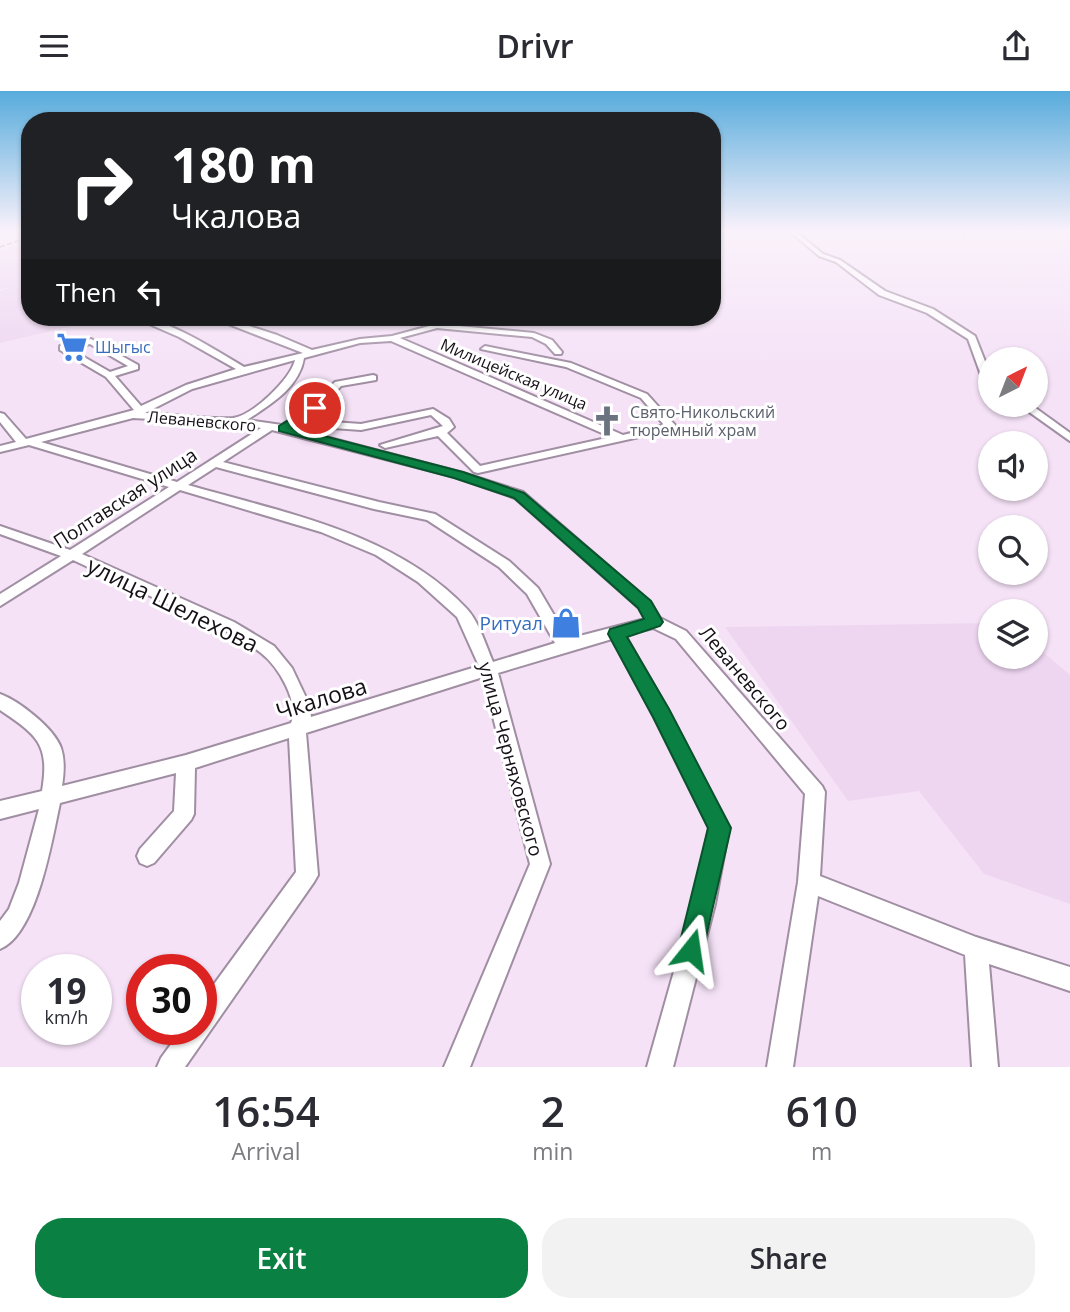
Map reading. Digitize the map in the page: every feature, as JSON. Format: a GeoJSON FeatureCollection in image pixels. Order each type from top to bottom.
{"type":"FeatureCollection","features":[{"type":"Feature","properties":{"kind":"street"},"geometry":{"type":"LineString","coordinates":[[858,276],[882,293],[930,311],[972,338],[978,354]]}},
{"type":"Feature","properties":{"kind":"street"},"geometry":{"type":"LineString","coordinates":[[159,326],[182,335],[243,370]]}},
{"type":"Feature","properties":{"kind":"street"},"geometry":{"type":"LineString","coordinates":[[238,421],[293,378],[304,354],[274,337],[241,326]]}},
{"type":"Feature","properties":{"kind":"street","name":"Милицейская улица"},"geometry":{"type":"LineString","coordinates":[[136,413],[189,387],[243,370],[360,341],[392,338],[437,326],[534,335],[550,342],[558,352]]}},
{"type":"Feature","properties":{"kind":"street","name":"Милицейская улица"},"geometry":{"type":"LineString","coordinates":[[392,338],[623,438]]}},
{"type":"Feature","properties":{"kind":"street","name":"Леваневского"},"geometry":{"type":"LineString","coordinates":[[109,375],[135,367],[91,341],[63,348],[109,375],[136,413],[238,421],[284,429],[459,475],[519,495],[645,605],[654,622],[681,635],[815,792],[809,883],[780,1067]]}},
{"type":"Feature","properties":{"kind":"street","name":"Милицейская улица"},"geometry":{"type":"LineString","coordinates":[[485,349],[568,365],[644,396],[671,427]]}},
{"type":"Feature","properties":{"kind":"street","name":"Леваневского"},"geometry":{"type":"LineString","coordinates":[[284,429],[315,408],[338,384],[373,378]]}},
{"type":"Feature","properties":{"kind":"street","name":"Леваневского"},"geometry":{"type":"LineString","coordinates":[[284,429],[333,425],[361,427],[433,412],[449,427],[440,432],[478,470],[671,427]]}},
{"type":"Feature","properties":{"kind":"street"},"geometry":{"type":"LineString","coordinates":[[0,449],[136,413]]}},
{"type":"Feature","properties":{"kind":"street"},"geometry":{"type":"LineString","coordinates":[[0,416],[28,443]]}},
{"type":"Feature","properties":{"kind":"street"},"geometry":{"type":"LineString","coordinates":[[1041,417],[1070,438]]}},
{"type":"Feature","properties":{"kind":"street","name":"Полтавская улица"},"geometry":{"type":"LineString","coordinates":[[4,595],[72,555],[270,427]]}},
{"type":"Feature","properties":{"kind":"street"},"geometry":{"type":"LineString","coordinates":[[385,445],[440,432]]}},
{"type":"Feature","properties":{"kind":"street","name":"улица Черняховского"},"geometry":{"type":"LineString","coordinates":[[28,443],[326,529],[381,552],[423,579],[463,614],[489,670],[540,864],[457,1067]]}},
{"type":"Feature","properties":{"kind":"street"},"geometry":{"type":"LineString","coordinates":[[213,463],[431,517],[504,564],[533,591],[564,646]]}},
{"type":"Feature","properties":{"kind":"street","name":"улица Шелехова"},"geometry":{"type":"LineString","coordinates":[[0,530],[72,555],[229,625],[268,650],[284,668],[301,704],[303,715],[297,730],[307,875],[217,1001]]}},
{"type":"Feature","properties":{"kind":"street","name":"Чкалова"},"geometry":{"type":"LineString","coordinates":[[0,810],[186,763],[564,646],[654,622]]}},
{"type":"Feature","properties":{"kind":"street"},"geometry":{"type":"LineString","coordinates":[[617,634],[662,715],[719,828],[704,904],[660,1067]]}},
{"type":"Feature","properties":{"kind":"street"},"geometry":{"type":"LineString","coordinates":[[0,701],[32,725],[52,746],[56,758],[52,798],[16,919],[0,938]]}},
{"type":"Feature","properties":{"kind":"street"},"geometry":{"type":"LineString","coordinates":[[148,856],[184,814],[186,763]]}},
{"type":"Feature","properties":{"kind":"street"},"geometry":{"type":"LineString","coordinates":[[809,883],[976,948],[1070,979]]}},
{"type":"Feature","properties":{"kind":"street"},"geometry":{"type":"LineString","coordinates":[[976,948],[985,1067]]}},
{"type":"Feature","properties":{"kind":"street"},"geometry":{"type":"LineString","coordinates":[[170,1067],[186,1045]]}},
{"type":"Feature","properties":{"kind":"shaded area"},"geometry":{"type":"Polygon","coordinates":[[[0,276],[21,276],[21,326],[72,326],[0,343],[0,291],[9,288],[0,289],[0,276]]]}},
{"type":"Feature","properties":{"kind":"shaded area"},"geometry":{"type":"Polygon","coordinates":[[[978,623],[978,669],[1048,669],[1048,656],[1070,675],[1070,904],[984,874],[919,791],[848,801],[725,627],[978,623]]]}},
{"type":"Feature","properties":{"kind":"place","name":"Шыгыс"},"geometry":{"type":"Point","coordinates":[72,347]}},
{"type":"Feature","properties":{"kind":"place","name":"Свято-Никольский тюремный храм"},"geometry":{"type":"Point","coordinates":[607,421]}},
{"type":"Feature","properties":{"kind":"place","name":"Ритуал"},"geometry":{"type":"Point","coordinates":[566,623]}},
{"type":"Feature","properties":{"kind":"route"},"geometry":{"type":"LineString","coordinates":[[315,408],[284,429],[459,475],[519,495],[645,605],[654,622],[617,634],[662,715],[719,828],[704,904],[691,950]]}}]}
